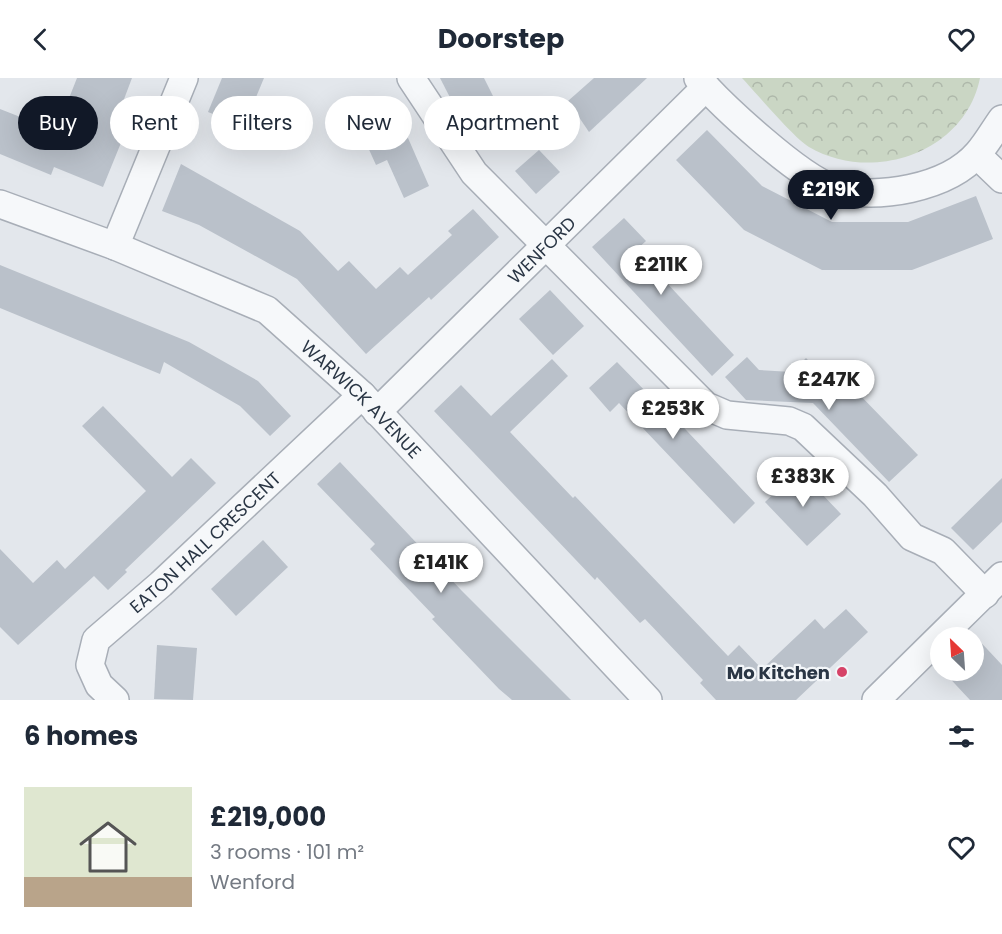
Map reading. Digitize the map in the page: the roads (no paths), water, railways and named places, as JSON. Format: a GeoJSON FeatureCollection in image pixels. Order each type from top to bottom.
{"type":"FeatureCollection","features":[{"type":"Feature","properties":{"kind":"street"},"geometry":{"type":"LineString","coordinates":[[115,246],[184,78]]}},
{"type":"Feature","properties":{"kind":"street"},"geometry":{"type":"LineString","coordinates":[[411,78],[474,173],[706,406],[727,415],[789,422],[803,428],[875,495],[912,537],[944,551],[993,585],[876,700]]}},
{"type":"Feature","properties":{"kind":"street","name":"WENFORD"},"geometry":{"type":"LineString","coordinates":[[370,404],[547,244],[702,83],[790,163],[832,188],[873,193],[915,189],[949,174],[977,155],[1002,119]]}},
{"type":"Feature","properties":{"kind":"street"},"geometry":{"type":"LineString","coordinates":[[977,155],[1002,179]]}},
{"type":"Feature","properties":{"kind":"street","name":"WARWICK AVENUE"},"geometry":{"type":"LineString","coordinates":[[0,204],[115,246],[267,310],[370,404],[648,700]]}},
{"type":"Feature","properties":{"kind":"street","name":"EATON HALL CRESCENT"},"geometry":{"type":"LineString","coordinates":[[115,700],[99,685],[90,665],[96,640],[370,404]]}},
{"type":"Feature","properties":{"kind":"place","name":"Mo Kitchen"},"geometry":{"type":"Point","coordinates":[842,672]}}]}
